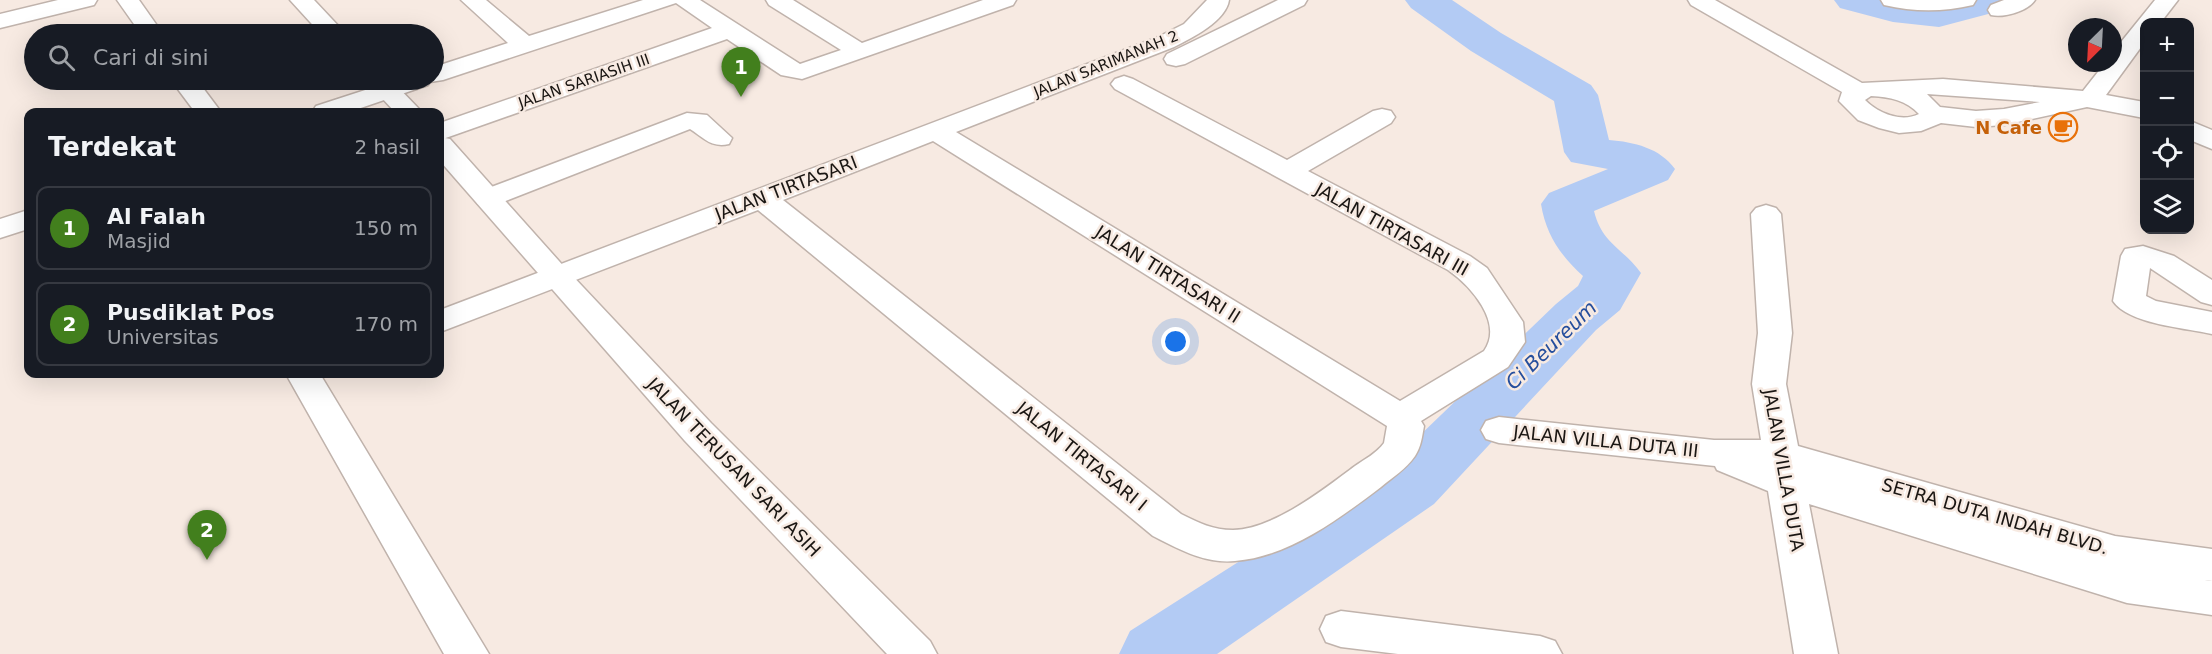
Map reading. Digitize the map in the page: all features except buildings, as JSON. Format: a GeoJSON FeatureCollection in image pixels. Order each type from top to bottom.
{"type":"FeatureCollection","features":[{"type":"Feature","properties":{"kind":"street"},"geometry":{"type":"LineString","coordinates":[[0,21],[86,0]]}},
{"type":"Feature","properties":{"kind":"street"},"geometry":{"type":"LineString","coordinates":[[128,0],[145,24]]}},
{"type":"Feature","properties":{"kind":"street"},"geometry":{"type":"LineString","coordinates":[[301,0],[324,24]]}},
{"type":"Feature","properties":{"kind":"street"},"geometry":{"type":"LineString","coordinates":[[472,0],[525,45]]}},
{"type":"Feature","properties":{"kind":"street"},"geometry":{"type":"LineString","coordinates":[[444,72],[525,45],[628,5],[666,0]]}},
{"type":"Feature","properties":{"kind":"street"},"geometry":{"type":"LineString","coordinates":[[685,0],[794,71],[808,70],[1005,0]]}},
{"type":"Feature","properties":{"kind":"street"},"geometry":{"type":"LineString","coordinates":[[777,0],[859,51]]}},
{"type":"Feature","properties":{"kind":"street"},"geometry":{"type":"LineString","coordinates":[[936,0],[963,16]]}},
{"type":"Feature","properties":{"kind":"street","name":"JALAN SARIMANAH 2"},"geometry":{"type":"LineString","coordinates":[[1016,99],[1166,42],[1192,29],[1217,5],[1218,0]]}},
{"type":"Feature","properties":{"kind":"street"},"geometry":{"type":"LineString","coordinates":[[1016,99],[1047,100],[1124,84],[1296,0]]}},
{"type":"Feature","properties":{"kind":"street"},"geometry":{"type":"LineString","coordinates":[[1699,0],[1858,91]]}},
{"type":"Feature","properties":{"kind":"street"},"geometry":{"type":"LineString","coordinates":[[1892,0],[1919,5],[1936,5],[1965,0]]}},
{"type":"Feature","properties":{"kind":"street"},"geometry":{"type":"LineString","coordinates":[[1999,10],[2024,0]]}},
{"type":"Feature","properties":{"kind":"street"},"geometry":{"type":"LineString","coordinates":[[2152,18],[2167,0]]}},
{"type":"Feature","properties":{"kind":"street","name":"JALAN SARIASIH III"},"geometry":{"type":"LineString","coordinates":[[444,131],[729,30]]}},
{"type":"Feature","properties":{"kind":"street"},"geometry":{"type":"LineString","coordinates":[[1932,114],[1986,118],[2090,99],[2140,34]]}},
{"type":"Feature","properties":{"kind":"street","name":"JALAN TIRTASARI III"},"geometry":{"type":"LineString","coordinates":[[1124,84],[1459,262],[1476,275],[1507,322],[1508,342],[1496,359],[1400,417]]}},
{"type":"Feature","properties":{"kind":"street"},"geometry":{"type":"LineString","coordinates":[[1893,90],[1911,86],[1954,87],[2090,99],[2140,109]]}},
{"type":"Feature","properties":{"kind":"street"},"geometry":{"type":"LineString","coordinates":[[1871,88],[1893,90],[1925,104],[1932,114],[1930,119],[1917,124],[1887,122],[1872,117],[1856,107],[1852,101],[1853,95],[1858,91],[1871,88]]}},
{"type":"Feature","properties":{"kind":"street"},"geometry":{"type":"LineString","coordinates":[[192,90],[205,108]]}},
{"type":"Feature","properties":{"kind":"street"},"geometry":{"type":"LineString","coordinates":[[333,108],[371,90]]}},
{"type":"Feature","properties":{"kind":"street"},"geometry":{"type":"LineString","coordinates":[[387,90],[405,108]]}},
{"type":"Feature","properties":{"kind":"street","name":"JALAN TIRTASARI"},"geometry":{"type":"LineString","coordinates":[[444,320],[1016,99]]}},
{"type":"Feature","properties":{"kind":"street"},"geometry":{"type":"LineString","coordinates":[[1288,171],[1382,117]]}},
{"type":"Feature","properties":{"kind":"street"},"geometry":{"type":"LineString","coordinates":[[488,198],[687,121],[698,121],[720,138]]}},
{"type":"Feature","properties":{"kind":"street","name":"JALAN TIRTASARI II"},"geometry":{"type":"LineString","coordinates":[[935,131],[1400,417]]}},
{"type":"Feature","properties":{"kind":"street"},"geometry":{"type":"LineString","coordinates":[[2194,131],[2212,141]]}},
{"type":"Feature","properties":{"kind":"street","name":"JALAN TERUSAN SARI ASIH"},"geometry":{"type":"LineString","coordinates":[[444,149],[556,277],[698,432],[915,654]]}},
{"type":"Feature","properties":{"kind":"street","name":"JALAN TIRTASARI I"},"geometry":{"type":"LineString","coordinates":[[762,198],[1167,525],[1212,545],[1234,547],[1259,543],[1324,509],[1394,457],[1402,447],[1406,435],[1406,426],[1400,417]]}},
{"type":"Feature","properties":{"kind":"street","name":"JALAN VILLA DUTA"},"geometry":{"type":"LineString","coordinates":[[1766,214],[1775,333],[1769,384],[1816,654]]}},
{"type":"Feature","properties":{"kind":"street"},"geometry":{"type":"LineString","coordinates":[[0,229],[24,220]]}},
{"type":"Feature","properties":{"kind":"street"},"geometry":{"type":"LineString","coordinates":[[2212,295],[2153,257],[2136,256],[2129,301],[2147,310],[2212,323]]}},
{"type":"Feature","properties":{"kind":"street"},"geometry":{"type":"LineString","coordinates":[[305,378],[467,654]]}},
{"type":"Feature","properties":{"kind":"street","name":"JALAN VILLA DUTA III"},"geometry":{"type":"LineString","coordinates":[[1499,430],[1714,453],[1783,468]]}},
{"type":"Feature","properties":{"kind":"street","name":"SETRA DUTA INDAH BLVD."},"geometry":{"type":"LineString","coordinates":[[1783,468],[2115,552],[2212,565]]}},
{"type":"Feature","properties":{"kind":"street","name":"SETRA DUTA INDAH BLVD."},"geometry":{"type":"LineString","coordinates":[[1783,468],[2127,586],[2212,598]]}},
{"type":"Feature","properties":{"kind":"street"},"geometry":{"type":"LineString","coordinates":[[1341,629],[1540,654]]}},
{"type":"Feature","properties":{"kind":"waterway","name":"Ci Beureum"},"geometry":{"type":"LineString","coordinates":[[1157,654],[1410,486],[1576,317],[1600,297],[1613,273],[1582,244],[1573,227],[1567,204],[1650,169],[1625,156],[1588,152],[1575,95],[1486,42],[1425,0]]}},
{"type":"Feature","properties":{"kind":"waterway","name":"Ci Beureum"},"geometry":{"type":"LineString","coordinates":[[1854,0],[1893,10],[1939,15],[1997,0]]}},
{"type":"Feature","properties":{"kind":"place","name":"Al Falah"},"geometry":{"type":"Point","coordinates":[741,97]}},
{"type":"Feature","properties":{"kind":"place","name":"N Cafe"},"geometry":{"type":"Point","coordinates":[2063,127]}},
{"type":"Feature","properties":{"kind":"place","name":"Pusdiklat Pos"},"geometry":{"type":"Point","coordinates":[207,560]}}]}
